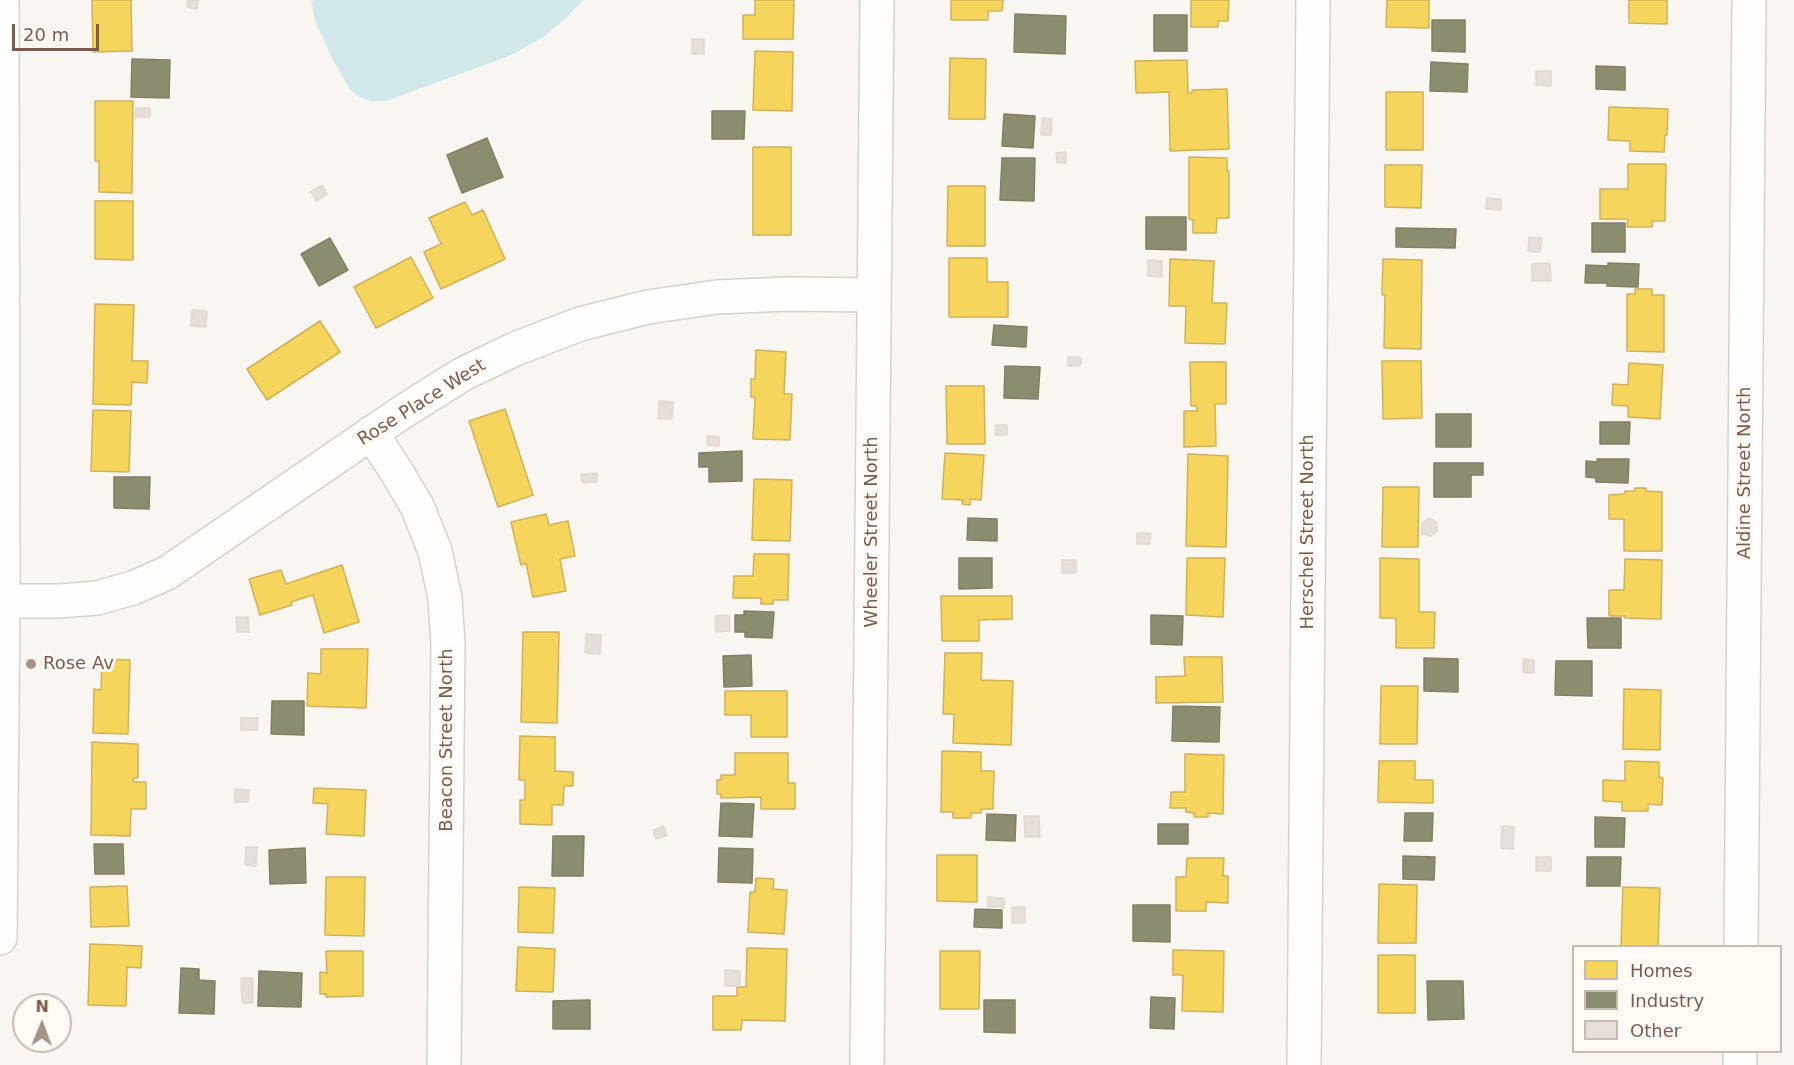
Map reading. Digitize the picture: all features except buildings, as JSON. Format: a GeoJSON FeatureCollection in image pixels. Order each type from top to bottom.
{"type":"FeatureCollection","features":[{"type":"Feature","properties":{"kind":"street"},"geometry":{"type":"LineString","coordinates":[[0,938],[3,601],[2,0]]}},
{"type":"Feature","properties":{"kind":"street","name":"Wheeler Street North"},"geometry":{"type":"LineString","coordinates":[[867,1065],[877,0]]}},
{"type":"Feature","properties":{"kind":"street","name":"Herschel Street North"},"geometry":{"type":"LineString","coordinates":[[1304,1065],[1313,0]]}},
{"type":"Feature","properties":{"kind":"street","name":"Aldine Street North"},"geometry":{"type":"LineString","coordinates":[[1741,945],[1749,0]]}},
{"type":"Feature","properties":{"kind":"street","name":"Rose Place West"},"geometry":{"type":"LineString","coordinates":[[3,601],[60,601],[97,598],[133,588],[167,573],[371,433],[463,374],[515,349],[580,324],[648,307],[717,297],[787,294],[874,295]]}},
{"type":"Feature","properties":{"kind":"street","name":"Beacon Street North"},"geometry":{"type":"LineString","coordinates":[[371,433],[417,506],[435,551],[445,598],[448,645],[444,1065]]}},
{"type":"Feature","properties":{"kind":"water"},"geometry":{"type":"Polygon","coordinates":[[[311,0],[583,0],[542,38],[509,56],[386,101],[371,101],[359,97],[349,88],[316,23],[311,0]]]}},
{"type":"Feature","properties":{"kind":"place","name":"Rose Av"},"geometry":{"type":"Point","coordinates":[31,664]}}]}
